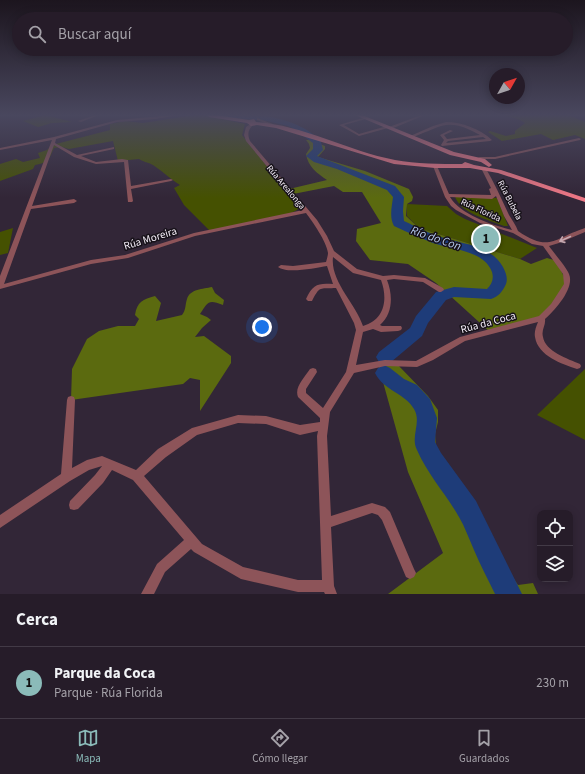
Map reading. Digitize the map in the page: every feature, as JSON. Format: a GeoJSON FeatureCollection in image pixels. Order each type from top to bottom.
{"type":"FeatureCollection","features":[{"type":"Feature","properties":{"kind":"main road"},"geometry":{"type":"LineString","coordinates":[[333,143],[394,162],[435,166],[446,165],[485,167],[585,200]]}},
{"type":"Feature","properties":{"kind":"main road"},"geometry":{"type":"LineString","coordinates":[[428,143],[440,146],[470,166]]}},
{"type":"Feature","properties":{"kind":"main road"},"geometry":{"type":"LineString","coordinates":[[446,165],[460,158],[480,158],[485,167]]}},
{"type":"Feature","properties":{"kind":"street"},"geometry":{"type":"LineString","coordinates":[[0,149],[37,143]]}},
{"type":"Feature","properties":{"kind":"street"},"geometry":{"type":"LineString","coordinates":[[0,286],[52,143]]}},
{"type":"Feature","properties":{"kind":"street"},"geometry":{"type":"LineString","coordinates":[[57,143],[76,156],[96,163],[122,160],[126,161],[130,201]]}},
{"type":"Feature","properties":{"kind":"street","name":"Rúa Arealonga"},"geometry":{"type":"LineString","coordinates":[[249,143],[307,211],[324,236],[331,252],[355,271],[383,278],[394,277],[425,280],[441,290]]}},
{"type":"Feature","properties":{"kind":"street"},"geometry":{"type":"LineString","coordinates":[[440,146],[443,143]]}},
{"type":"Feature","properties":{"kind":"street"},"geometry":{"type":"LineString","coordinates":[[440,146],[467,143]]}},
{"type":"Feature","properties":{"kind":"street"},"geometry":{"type":"LineString","coordinates":[[480,158],[495,158],[563,143]]}},
{"type":"Feature","properties":{"kind":"street"},"geometry":{"type":"LineString","coordinates":[[76,156],[112,148]]}},
{"type":"Feature","properties":{"kind":"street"},"geometry":{"type":"LineString","coordinates":[[485,167],[495,158]]}},
{"type":"Feature","properties":{"kind":"street","name":"Rúa Florida"},"geometry":{"type":"LineString","coordinates":[[435,166],[452,205],[459,211],[501,229],[515,232]]}},
{"type":"Feature","properties":{"kind":"street","name":"Rúa Florida"},"geometry":{"type":"LineString","coordinates":[[447,195],[493,196],[485,167]]}},
{"type":"Feature","properties":{"kind":"street","name":"Rúa Bubela"},"geometry":{"type":"LineString","coordinates":[[485,167],[506,216],[514,226],[515,232],[528,241],[545,246]]}},
{"type":"Feature","properties":{"kind":"street"},"geometry":{"type":"LineString","coordinates":[[129,188],[171,180]]}},
{"type":"Feature","properties":{"kind":"street"},"geometry":{"type":"LineString","coordinates":[[29,208],[74,201]]}},
{"type":"Feature","properties":{"kind":"street","name":"Rúa Moreira"},"geometry":{"type":"LineString","coordinates":[[0,286],[91,262],[126,256],[194,235],[307,211]]}},
{"type":"Feature","properties":{"kind":"street"},"geometry":{"type":"LineString","coordinates":[[545,246],[556,243],[585,230]]}},
{"type":"Feature","properties":{"kind":"street","name":"Rúa da Coca"},"geometry":{"type":"LineString","coordinates":[[351,370],[385,363],[417,364],[463,339],[541,318],[554,306],[567,284],[566,274],[545,246]]}},
{"type":"Feature","properties":{"kind":"street","name":"Rúa Arealonga"},"geometry":{"type":"LineString","coordinates":[[331,252],[330,264],[338,286],[358,323],[360,330]]}},
{"type":"Feature","properties":{"kind":"street"},"geometry":{"type":"LineString","coordinates":[[281,267],[293,268],[330,264]]}},
{"type":"Feature","properties":{"kind":"street"},"geometry":{"type":"LineString","coordinates":[[0,522],[66,477],[87,465],[102,461],[137,476],[198,548],[241,573],[298,586],[329,590],[325,524],[322,436],[323,426],[326,411],[350,373],[360,330],[374,326],[386,313],[388,298],[383,278]]}},
{"type":"Feature","properties":{"kind":"street"},"geometry":{"type":"LineString","coordinates":[[310,298],[313,289],[317,287],[338,286]]}},
{"type":"Feature","properties":{"kind":"street"},"geometry":{"type":"LineString","coordinates":[[541,318],[542,320],[539,329],[544,348],[564,361],[577,366]]}},
{"type":"Feature","properties":{"kind":"street"},"geometry":{"type":"LineString","coordinates":[[374,326],[381,329],[398,328]]}},
{"type":"Feature","properties":{"kind":"street"},"geometry":{"type":"LineString","coordinates":[[312,372],[300,394],[325,416]]}},
{"type":"Feature","properties":{"kind":"street"},"geometry":{"type":"LineString","coordinates":[[66,477],[70,400]]}},
{"type":"Feature","properties":{"kind":"street"},"geometry":{"type":"LineString","coordinates":[[137,476],[162,453],[195,431],[233,421],[266,420],[300,430],[323,426]]}},
{"type":"Feature","properties":{"kind":"street"},"geometry":{"type":"LineString","coordinates":[[74,505],[100,479],[110,465]]}},
{"type":"Feature","properties":{"kind":"street"},"geometry":{"type":"LineString","coordinates":[[325,524],[372,508],[381,511],[386,516],[410,573]]}},
{"type":"Feature","properties":{"kind":"street"},"geometry":{"type":"LineString","coordinates":[[147,594],[161,568],[191,541]]}},
{"type":"Feature","properties":{"kind":"green space"},"geometry":{"type":"Polygon","coordinates":[[[61,143],[104,143],[69,149],[62,147],[54,148],[46,162],[35,165],[33,169],[0,181],[0,164],[16,159],[23,162],[40,158],[38,153],[47,150],[52,145],[61,143]]]}},
{"type":"Feature","properties":{"kind":"green space"},"geometry":{"type":"Polygon","coordinates":[[[113,143],[248,143],[285,189],[289,189],[301,204],[297,210],[285,216],[211,232],[184,205],[174,188],[180,185],[151,164],[139,159],[118,161],[113,143]]]}},
{"type":"Feature","properties":{"kind":"green space"},"geometry":{"type":"Polygon","coordinates":[[[308,143],[316,143],[325,146],[325,149],[318,157],[365,171],[409,189],[413,197],[412,201],[407,204],[406,216],[419,228],[520,259],[531,264],[547,258],[557,261],[567,284],[541,318],[490,332],[436,283],[408,264],[370,260],[356,241],[357,229],[381,223],[362,192],[343,192],[334,186],[293,194],[289,189],[327,180],[316,172],[307,159],[306,154],[310,148],[308,143]]]}},
{"type":"Feature","properties":{"kind":"green space"},"geometry":{"type":"Polygon","coordinates":[[[455,197],[497,198],[508,226],[504,226],[469,212],[458,203],[455,197]]]}},
{"type":"Feature","properties":{"kind":"green space"},"geometry":{"type":"Polygon","coordinates":[[[407,204],[447,206],[456,214],[465,219],[537,248],[520,259],[419,228],[422,227],[418,227],[407,216],[407,204]]]}},
{"type":"Feature","properties":{"kind":"green space"},"geometry":{"type":"Polygon","coordinates":[[[13,228],[8,253],[0,255],[0,232],[13,228]]]}},
{"type":"Feature","properties":{"kind":"green space"},"geometry":{"type":"Polygon","coordinates":[[[212,287],[215,293],[224,300],[223,305],[214,302],[207,304],[200,314],[211,320],[195,337],[204,336],[231,356],[231,363],[200,411],[200,380],[190,378],[183,384],[71,400],[72,369],[87,339],[99,331],[118,326],[135,326],[139,319],[135,315],[137,307],[147,298],[155,296],[161,303],[156,321],[182,315],[187,299],[191,293],[197,290],[212,287]]]}},
{"type":"Feature","properties":{"kind":"green space"},"geometry":{"type":"Polygon","coordinates":[[[396,363],[428,396],[438,410],[438,422],[435,434],[436,447],[450,472],[477,509],[503,563],[518,585],[533,583],[538,594],[388,594],[443,553],[408,472],[378,364],[396,363]]]}},
{"type":"Feature","properties":{"kind":"green space"},"geometry":{"type":"Polygon","coordinates":[[[585,369],[585,440],[537,415],[585,369]]]}},
{"type":"Feature","properties":{"kind":"waterway","name":"Río do Con"},"geometry":{"type":"LineString","coordinates":[[317,143],[318,150],[311,156],[317,160],[340,167],[391,188],[399,197],[397,211],[398,223],[440,241],[465,247],[481,253],[488,257],[498,270],[500,280],[498,286],[491,294],[454,292],[441,296],[422,320],[416,332],[385,357]]}},
{"type":"Feature","properties":{"kind":"waterway","name":"Río do Con"},"geometry":{"type":"LineString","coordinates":[[384,373],[397,385],[410,391],[423,405],[427,418],[424,443],[433,461],[468,509],[509,594]]}},
{"type":"Feature","properties":{"kind":"place","name":"Parque da Coca"},"geometry":{"type":"Point","coordinates":[486,239]}}]}
